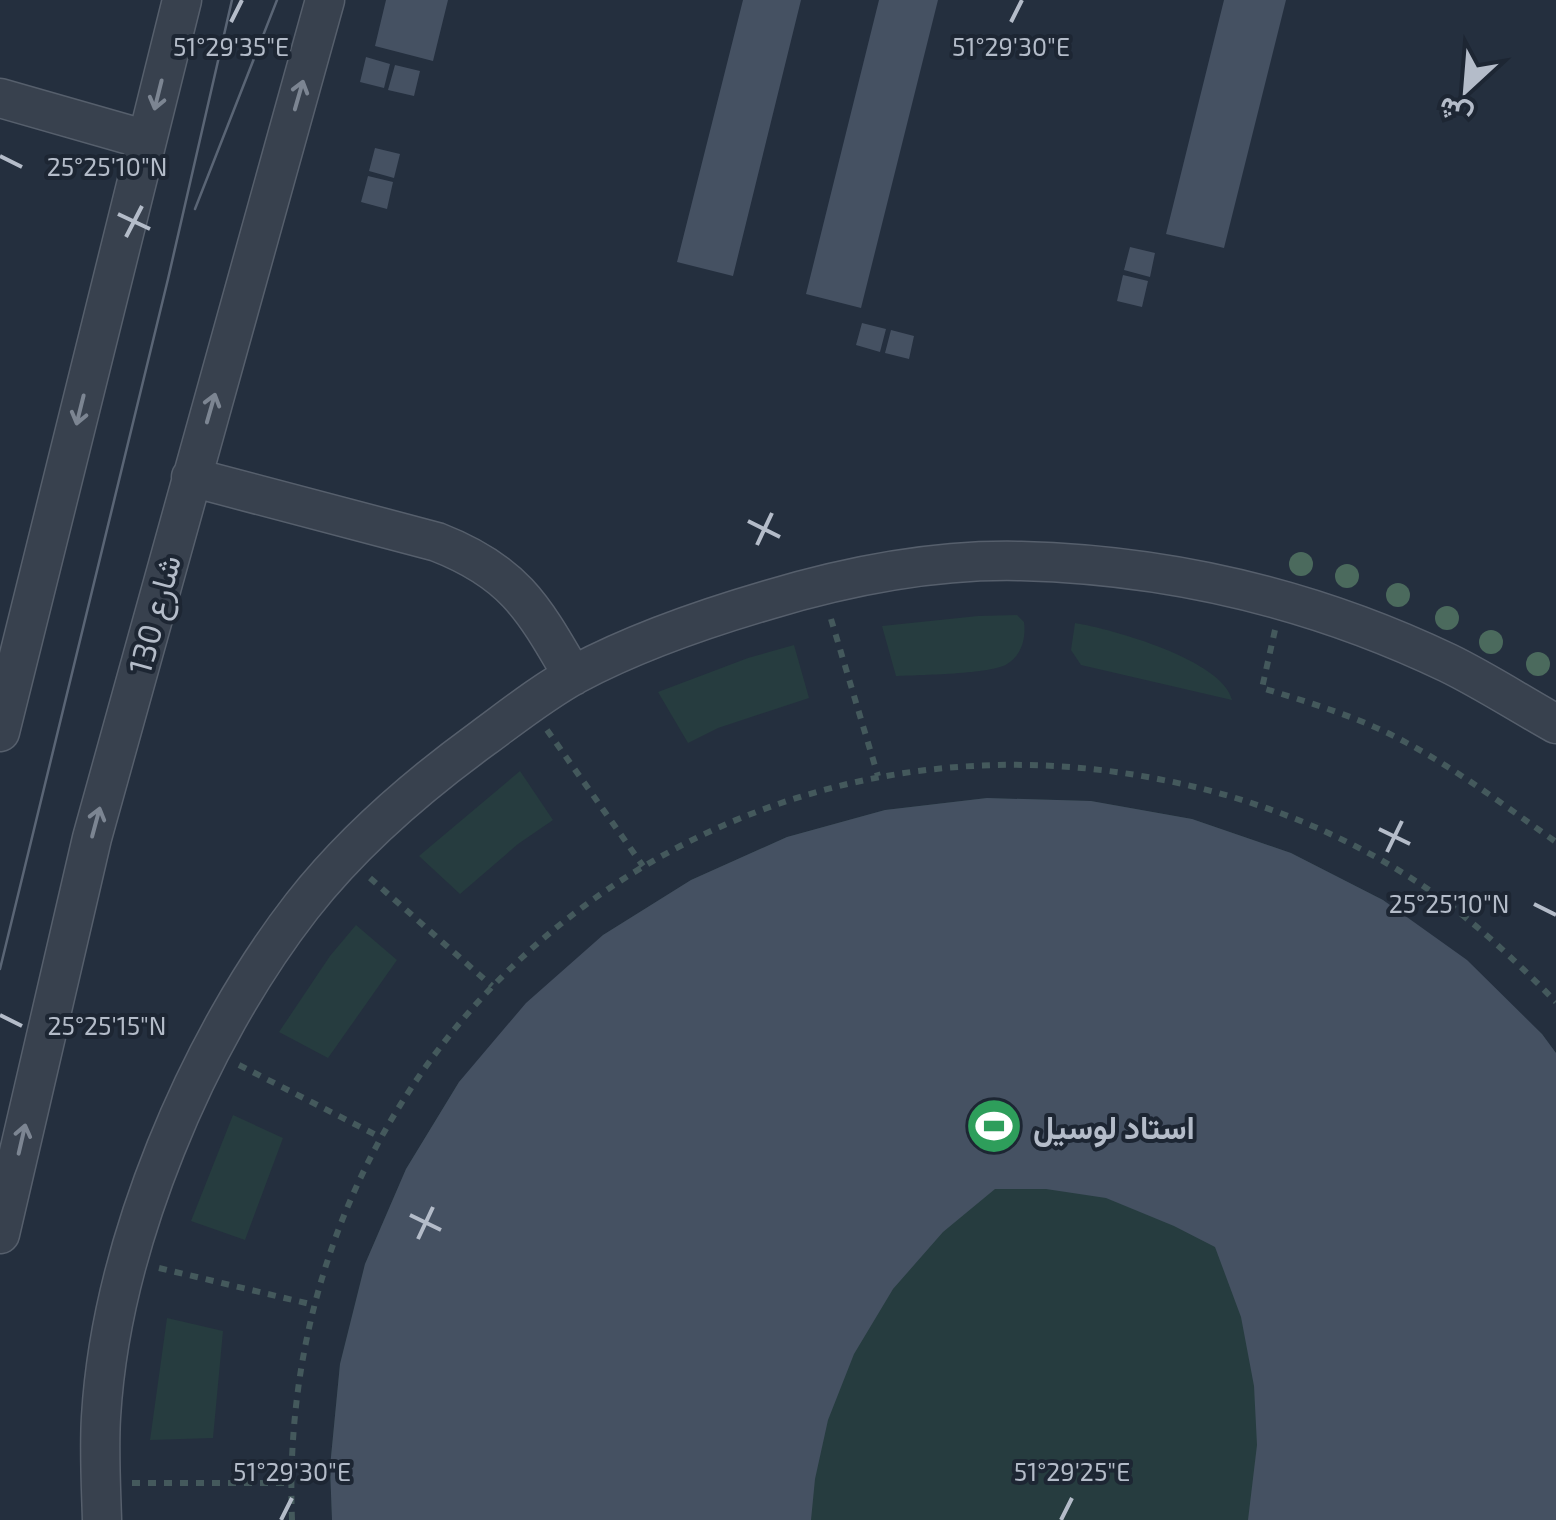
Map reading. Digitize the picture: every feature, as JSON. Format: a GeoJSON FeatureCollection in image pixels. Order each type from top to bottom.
{"type":"FeatureCollection","features":[{"type":"Feature","properties":{"kind":"street"},"geometry":{"type":"LineString","coordinates":[[0,732],[182,0]]}},
{"type":"Feature","properties":{"kind":"street","name":"شارع 130"},"geometry":{"type":"LineString","coordinates":[[0,1234],[92,838],[325,0]]}},
{"type":"Feature","properties":{"kind":"street"},"geometry":{"type":"LineString","coordinates":[[0,98],[147,140]]}},
{"type":"Feature","properties":{"kind":"street"},"geometry":{"type":"LineString","coordinates":[[191,477],[437,542],[474,557],[508,581],[532,608],[574,676]]}},
{"type":"Feature","properties":{"kind":"street"},"geometry":{"type":"LineString","coordinates":[[102,1520],[101,1415],[129,1260],[182,1111],[255,974],[294,918],[396,807],[449,763],[574,676],[712,616],[820,584],[942,565],[1016,561],[1100,565],[1190,577],[1349,621],[1450,664],[1556,724]]}},
{"type":"Feature","properties":{"kind":"path"},"geometry":{"type":"LineString","coordinates":[[1282,600],[1262,688],[1328,709],[1406,742],[1481,788],[1556,842]]}},
{"type":"Feature","properties":{"kind":"path"},"geometry":{"type":"LineString","coordinates":[[838,638],[878,776]]}},
{"type":"Feature","properties":{"kind":"path"},"geometry":{"type":"LineString","coordinates":[[554,740],[643,866]]}},
{"type":"Feature","properties":{"kind":"path"},"geometry":{"type":"LineString","coordinates":[[292,1520],[297,1394],[314,1305],[348,1205],[380,1137],[431,1058],[492,986],[576,911],[643,866],[717,827],[796,797],[878,776],[988,763],[1100,768],[1210,789],[1316,827],[1414,880],[1504,948],[1556,1002]]}},
{"type":"Feature","properties":{"kind":"path"},"geometry":{"type":"LineString","coordinates":[[378,886],[492,986]]}},
{"type":"Feature","properties":{"kind":"path"},"geometry":{"type":"LineString","coordinates":[[249,1070],[380,1137]]}},
{"type":"Feature","properties":{"kind":"path"},"geometry":{"type":"LineString","coordinates":[[174,1272],[314,1305]]}},
{"type":"Feature","properties":{"kind":"path"},"geometry":{"type":"LineString","coordinates":[[146,1483],[291,1483]]}},
{"type":"Feature","properties":{"kind":"green space"},"geometry":{"type":"Polygon","coordinates":[[[1017,615],[1024,622],[1023,640],[1016,656],[1007,664],[972,672],[896,676],[882,626],[1017,615]]]}},
{"type":"Feature","properties":{"kind":"green space"},"geometry":{"type":"Polygon","coordinates":[[[1075,623],[1139,639],[1188,660],[1224,685],[1232,700],[1081,665],[1071,650],[1075,623]]]}},
{"type":"Feature","properties":{"kind":"green space"},"geometry":{"type":"Polygon","coordinates":[[[794,645],[809,698],[718,728],[688,743],[658,692],[794,645]]]}},
{"type":"Feature","properties":{"kind":"green space"},"geometry":{"type":"Polygon","coordinates":[[[520,771],[553,820],[518,844],[460,894],[419,856],[520,771]]]}},
{"type":"Feature","properties":{"kind":"green space","name":"استاد لوسيل"},"geometry":{"type":"Polygon","coordinates":[[[987,798],[1091,801],[1192,819],[1291,853],[1383,900],[1542,1034],[1556,1053],[1556,1520],[332,1520],[330,1467],[340,1364],[365,1264],[406,1169],[459,1082],[603,935],[691,880],[787,837],[885,810],[987,798]]]}},
{"type":"Feature","properties":{"kind":"green space"},"geometry":{"type":"Polygon","coordinates":[[[356,925],[397,960],[328,1058],[279,1032],[356,925]]]}},
{"type":"Feature","properties":{"kind":"green space"},"geometry":{"type":"Polygon","coordinates":[[[233,1115],[283,1138],[245,1240],[191,1221],[233,1115]]]}},
{"type":"Feature","properties":{"kind":"green space"},"geometry":{"type":"Polygon","coordinates":[[[167,1318],[223,1331],[213,1438],[150,1440],[167,1318]]]}},
{"type":"Feature","properties":{"kind":"building"},"geometry":{"type":"Polygon","coordinates":[[[386,0],[448,0],[433,61],[375,46],[386,0]]]}},
{"type":"Feature","properties":{"kind":"building"},"geometry":{"type":"Polygon","coordinates":[[[743,0],[801,0],[733,276],[677,262],[743,0]]]}},
{"type":"Feature","properties":{"kind":"building"},"geometry":{"type":"Polygon","coordinates":[[[879,0],[938,0],[861,308],[806,294],[879,0]]]}},
{"type":"Feature","properties":{"kind":"building"},"geometry":{"type":"Polygon","coordinates":[[[1224,0],[1286,0],[1224,248],[1166,234],[1224,0]]]}},
{"type":"Feature","properties":{"kind":"building"},"geometry":{"type":"Polygon","coordinates":[[[366,57],[390,64],[384,88],[360,82],[366,57]]]}},
{"type":"Feature","properties":{"kind":"building"},"geometry":{"type":"Polygon","coordinates":[[[395,65],[420,71],[414,96],[388,90],[395,65]]]}},
{"type":"Feature","properties":{"kind":"building"},"geometry":{"type":"Polygon","coordinates":[[[375,148],[400,154],[394,178],[369,171],[375,148]]]}},
{"type":"Feature","properties":{"kind":"building"},"geometry":{"type":"Polygon","coordinates":[[[368,176],[393,182],[387,209],[361,202],[368,176]]]}},
{"type":"Feature","properties":{"kind":"building"},"geometry":{"type":"Polygon","coordinates":[[[1130,247],[1155,253],[1150,277],[1124,270],[1130,247]]]}},
{"type":"Feature","properties":{"kind":"building"},"geometry":{"type":"Polygon","coordinates":[[[1123,275],[1148,281],[1142,307],[1117,301],[1123,275]]]}},
{"type":"Feature","properties":{"kind":"building"},"geometry":{"type":"Polygon","coordinates":[[[862,323],[886,329],[880,352],[856,345],[862,323]]]}},
{"type":"Feature","properties":{"kind":"building"},"geometry":{"type":"Polygon","coordinates":[[[891,330],[914,336],[909,359],[885,353],[891,330]]]}},
{"type":"Feature","properties":{"kind":"building","name":"استاد لوسيل"},"geometry":{"type":"Polygon","coordinates":[[[987,798],[1091,801],[1192,819],[1291,853],[1383,900],[1467,960],[1542,1034],[1556,1053],[1556,1520],[1248,1520],[1257,1445],[1254,1386],[1241,1317],[1215,1247],[1106,1198],[1046,1189],[995,1189],[943,1232],[893,1289],[854,1354],[828,1420],[811,1520],[332,1520],[330,1467],[340,1364],[365,1264],[406,1169],[459,1082],[526,1003],[603,935],[691,880],[787,837],[885,810],[987,798]]]}},
{"type":"Feature","properties":{"kind":"tram line"},"geometry":{"type":"LineString","coordinates":[[0,969],[232,0]]}},
{"type":"Feature","properties":{"kind":"tram line"},"geometry":{"type":"LineString","coordinates":[[195,209],[277,0]]}},
{"type":"Feature","properties":{"kind":"place","name":"استاد لوسيل"},"geometry":{"type":"Point","coordinates":[994,1126]}}]}
